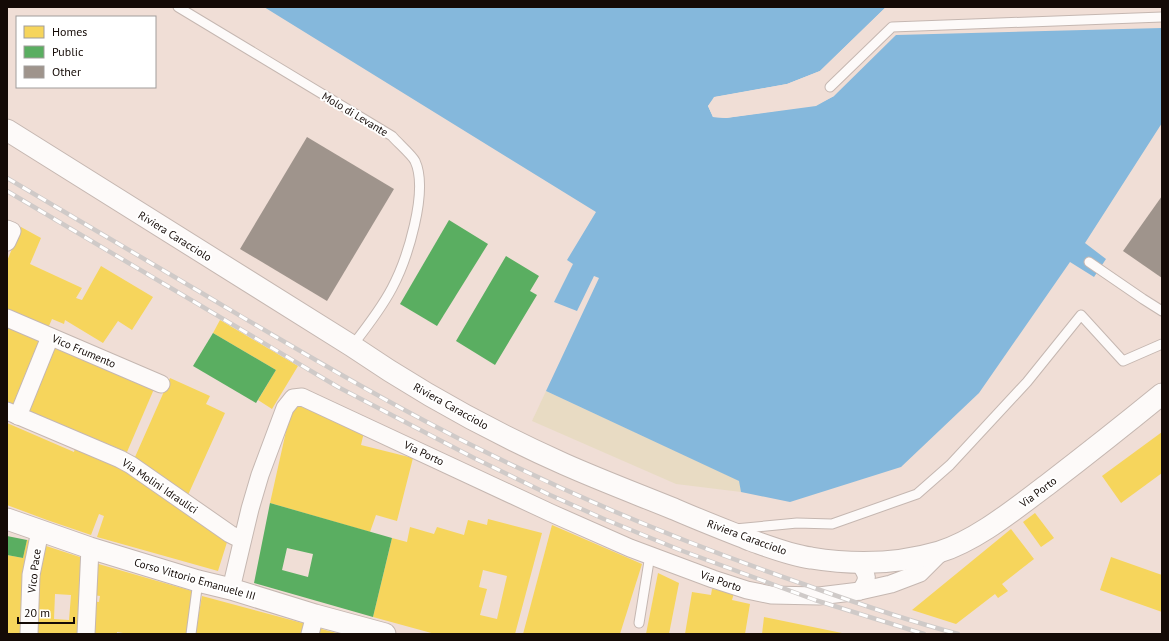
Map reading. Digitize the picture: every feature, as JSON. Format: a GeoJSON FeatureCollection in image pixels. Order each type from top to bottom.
{"type":"FeatureCollection","features":[{"type":"Feature","properties":{"kind":"street","name":"Riviera Caracciolo"},"geometry":{"type":"LineString","coordinates":[[7,130],[352,346],[390,372],[488,428],[564,464],[724,530],[784,552],[837,562],[913,559],[941,552]]}},
{"type":"Feature","properties":{"kind":"street","name":"Vico Frumento"},"geometry":{"type":"LineString","coordinates":[[7,318],[161,384]]}},
{"type":"Feature","properties":{"kind":"street"},"geometry":{"type":"LineString","coordinates":[[12,413],[50,337]]}},
{"type":"Feature","properties":{"kind":"street","name":"Via Porto"},"geometry":{"type":"LineString","coordinates":[[231,589],[242,540],[258,482],[285,408],[293,398],[302,397],[630,548],[747,590],[771,595],[819,596],[860,591],[891,584],[920,573],[941,552],[971,538],[1019,506],[1162,394]]}},
{"type":"Feature","properties":{"kind":"street","name":"Via Molini Idraulici"},"geometry":{"type":"LineString","coordinates":[[12,413],[131,465],[230,534],[242,540]]}},
{"type":"Feature","properties":{"kind":"street","name":"Corso Vittorio Emanuele III"},"geometry":{"type":"LineString","coordinates":[[7,519],[90,548],[198,581],[231,589],[312,624],[385,634]]}},
{"type":"Feature","properties":{"kind":"street","name":"Vico Pace"},"geometry":{"type":"LineString","coordinates":[[29,634],[31,575],[40,531]]}},
{"type":"Feature","properties":{"kind":"street"},"geometry":{"type":"LineString","coordinates":[[86,634],[90,548]]}},
{"type":"Feature","properties":{"kind":"street"},"geometry":{"type":"LineString","coordinates":[[859,562],[867,574],[866,583],[860,591]]}},
{"type":"Feature","properties":{"kind":"lane","name":"Molo di Levante"},"geometry":{"type":"LineString","coordinates":[[178,7],[392,136],[415,160],[420,181],[418,211],[406,253],[392,288],[364,331],[352,346]]}},
{"type":"Feature","properties":{"kind":"lane"},"geometry":{"type":"LineString","coordinates":[[830,87],[892,27],[1162,17]]}},
{"type":"Feature","properties":{"kind":"lane"},"geometry":{"type":"LineString","coordinates":[[1089,262],[1143,300],[1162,311]]}},
{"type":"Feature","properties":{"kind":"lane"},"geometry":{"type":"LineString","coordinates":[[724,530],[797,523],[832,524],[917,494],[950,465],[1027,382],[1080,315],[1122,361],[1162,344]]}},
{"type":"Feature","properties":{"kind":"lane"},"geometry":{"type":"LineString","coordinates":[[639,624],[650,555]]}},
{"type":"Feature","properties":{"kind":"lane"},"geometry":{"type":"LineString","coordinates":[[190,634],[198,581]]}},
{"type":"Feature","properties":{"kind":"sand"},"geometry":{"type":"Polygon","coordinates":[[[546,391],[740,481],[741,492],[676,484],[532,421],[546,391]]]}},
{"type":"Feature","properties":{"kind":"water"},"geometry":{"type":"Polygon","coordinates":[[[264,7],[886,7],[820,71],[787,84],[714,97],[708,106],[713,117],[726,118],[816,105],[834,96],[896,35],[1162,28],[1162,123],[1085,243],[1106,259],[1094,277],[1070,262],[979,393],[901,467],[790,502],[741,492],[739,481],[546,391],[599,278],[594,276],[577,311],[554,302],[573,264],[567,260],[596,212],[264,7]]]}},
{"type":"Feature","properties":{"kind":"pier"},"geometry":{"type":"Polygon","coordinates":[[[886,7],[888,7],[821,73],[788,86],[716,99],[711,106],[714,115],[726,116],[815,104],[833,94],[834,96],[816,106],[726,118],[713,117],[708,106],[715,97],[787,84],[820,71],[886,7]]]}},
{"type":"Feature","properties":{"kind":"building: Homes"},"geometry":{"type":"Polygon","coordinates":[[[21,227],[41,238],[30,264],[82,288],[76,298],[82,300],[101,266],[153,297],[132,330],[118,321],[103,343],[65,320],[64,324],[52,319],[46,333],[7,316],[7,261],[21,227]]]}},
{"type":"Feature","properties":{"kind":"building: Homes"},"geometry":{"type":"Polygon","coordinates":[[[220,320],[298,366],[272,409],[258,400],[276,370],[213,333],[220,320]]]}},
{"type":"Feature","properties":{"kind":"building: Homes"},"geometry":{"type":"Polygon","coordinates":[[[7,327],[44,343],[16,407],[7,403],[7,327]]]}},
{"type":"Feature","properties":{"kind":"building: Homes"},"geometry":{"type":"Polygon","coordinates":[[[54,347],[154,389],[127,452],[27,411],[54,347]]]}},
{"type":"Feature","properties":{"kind":"building: Homes"},"geometry":{"type":"Polygon","coordinates":[[[170,378],[210,396],[206,404],[225,413],[188,495],[135,457],[170,378]]]}},
{"type":"Feature","properties":{"kind":"building: Homes"},"geometry":{"type":"Polygon","coordinates":[[[297,405],[364,432],[361,445],[413,458],[397,521],[376,515],[370,532],[270,503],[291,409],[297,405]]]}},
{"type":"Feature","properties":{"kind":"building: Homes"},"geometry":{"type":"Polygon","coordinates":[[[7,423],[74,452],[75,448],[121,467],[228,539],[218,571],[97,537],[104,516],[99,514],[91,535],[7,505],[7,423]]]}},
{"type":"Feature","properties":{"kind":"building: Homes"},"geometry":{"type":"Polygon","coordinates":[[[1162,432],[1162,473],[1121,503],[1102,476],[1162,432]]]}},
{"type":"Feature","properties":{"kind":"building: Homes"},"geometry":{"type":"Polygon","coordinates":[[[1035,513],[1054,538],[1041,547],[1023,522],[1035,513]]]}},
{"type":"Feature","properties":{"kind":"building: Homes"},"geometry":{"type":"Polygon","coordinates":[[[488,519],[542,533],[515,634],[435,634],[373,617],[392,538],[407,542],[410,527],[434,534],[437,527],[464,535],[468,520],[487,525],[488,519]],[[483,570],[479,587],[487,589],[480,615],[497,619],[507,576],[483,570]]]}},
{"type":"Feature","properties":{"kind":"building: Homes"},"geometry":{"type":"Polygon","coordinates":[[[552,525],[642,564],[620,634],[523,634],[552,525]]]}},
{"type":"Feature","properties":{"kind":"building: Homes"},"geometry":{"type":"Polygon","coordinates":[[[1011,529],[1034,559],[1002,584],[1008,591],[998,598],[995,594],[956,624],[912,610],[1011,529]]]}},
{"type":"Feature","properties":{"kind":"building: Homes"},"geometry":{"type":"Polygon","coordinates":[[[27,540],[34,542],[25,634],[7,634],[7,555],[23,558],[27,540]]]}},
{"type":"Feature","properties":{"kind":"building: Homes"},"geometry":{"type":"Polygon","coordinates":[[[40,544],[86,559],[82,634],[33,634],[40,544]],[[55,594],[54,619],[69,620],[71,595],[55,594]]]}},
{"type":"Feature","properties":{"kind":"building: Homes"},"geometry":{"type":"Polygon","coordinates":[[[1111,557],[1162,575],[1162,612],[1100,590],[1111,557]]]}},
{"type":"Feature","properties":{"kind":"building: Homes"},"geometry":{"type":"Polygon","coordinates":[[[95,563],[192,591],[187,634],[129,634],[117,632],[117,634],[91,634],[92,601],[99,602],[100,596],[93,595],[95,563]]]}},
{"type":"Feature","properties":{"kind":"building: Homes"},"geometry":{"type":"Polygon","coordinates":[[[658,573],[679,583],[669,634],[646,634],[658,573]]]}},
{"type":"Feature","properties":{"kind":"building: Homes"},"geometry":{"type":"Polygon","coordinates":[[[712,589],[734,593],[732,600],[750,604],[745,634],[685,634],[692,592],[711,595],[712,589]]]}},
{"type":"Feature","properties":{"kind":"building: Homes"},"geometry":{"type":"Polygon","coordinates":[[[202,596],[306,624],[304,634],[195,634],[202,596]]]}},
{"type":"Feature","properties":{"kind":"building: Homes"},"geometry":{"type":"Polygon","coordinates":[[[764,617],[842,633],[842,634],[762,634],[764,617]]]}},
{"type":"Feature","properties":{"kind":"building: Homes"},"geometry":{"type":"Polygon","coordinates":[[[318,628],[340,634],[316,634],[318,628]]]}},
{"type":"Feature","properties":{"kind":"building: Public"},"geometry":{"type":"Polygon","coordinates":[[[449,220],[488,244],[437,326],[400,304],[449,220]]]}},
{"type":"Feature","properties":{"kind":"building: Public"},"geometry":{"type":"Polygon","coordinates":[[[506,256],[539,276],[530,291],[537,295],[495,365],[456,341],[506,256]]]}},
{"type":"Feature","properties":{"kind":"building: Public"},"geometry":{"type":"Polygon","coordinates":[[[213,333],[276,370],[256,403],[193,366],[213,333]]]}},
{"type":"Feature","properties":{"kind":"building: Public"},"geometry":{"type":"Polygon","coordinates":[[[270,503],[392,538],[373,617],[254,583],[270,503]],[[287,548],[282,570],[308,577],[313,554],[287,548]]]}},
{"type":"Feature","properties":{"kind":"building: Public"},"geometry":{"type":"Polygon","coordinates":[[[7,536],[27,540],[23,558],[7,555],[7,536]]]}},
{"type":"Feature","properties":{"kind":"building: Other"},"geometry":{"type":"Polygon","coordinates":[[[307,137],[394,189],[327,301],[240,249],[307,137]]]}},
{"type":"Feature","properties":{"kind":"building: Other"},"geometry":{"type":"Polygon","coordinates":[[[1162,196],[1162,278],[1123,251],[1162,196]]]}},
{"type":"Feature","properties":{"kind":"railway"},"geometry":{"type":"LineString","coordinates":[[7,178],[338,373],[425,421],[518,468],[565,490],[708,550],[862,605],[958,634]]}},
{"type":"Feature","properties":{"kind":"railway"},"geometry":{"type":"LineString","coordinates":[[7,191],[338,387],[474,458],[550,495],[680,550],[815,600],[924,634]]}}]}
